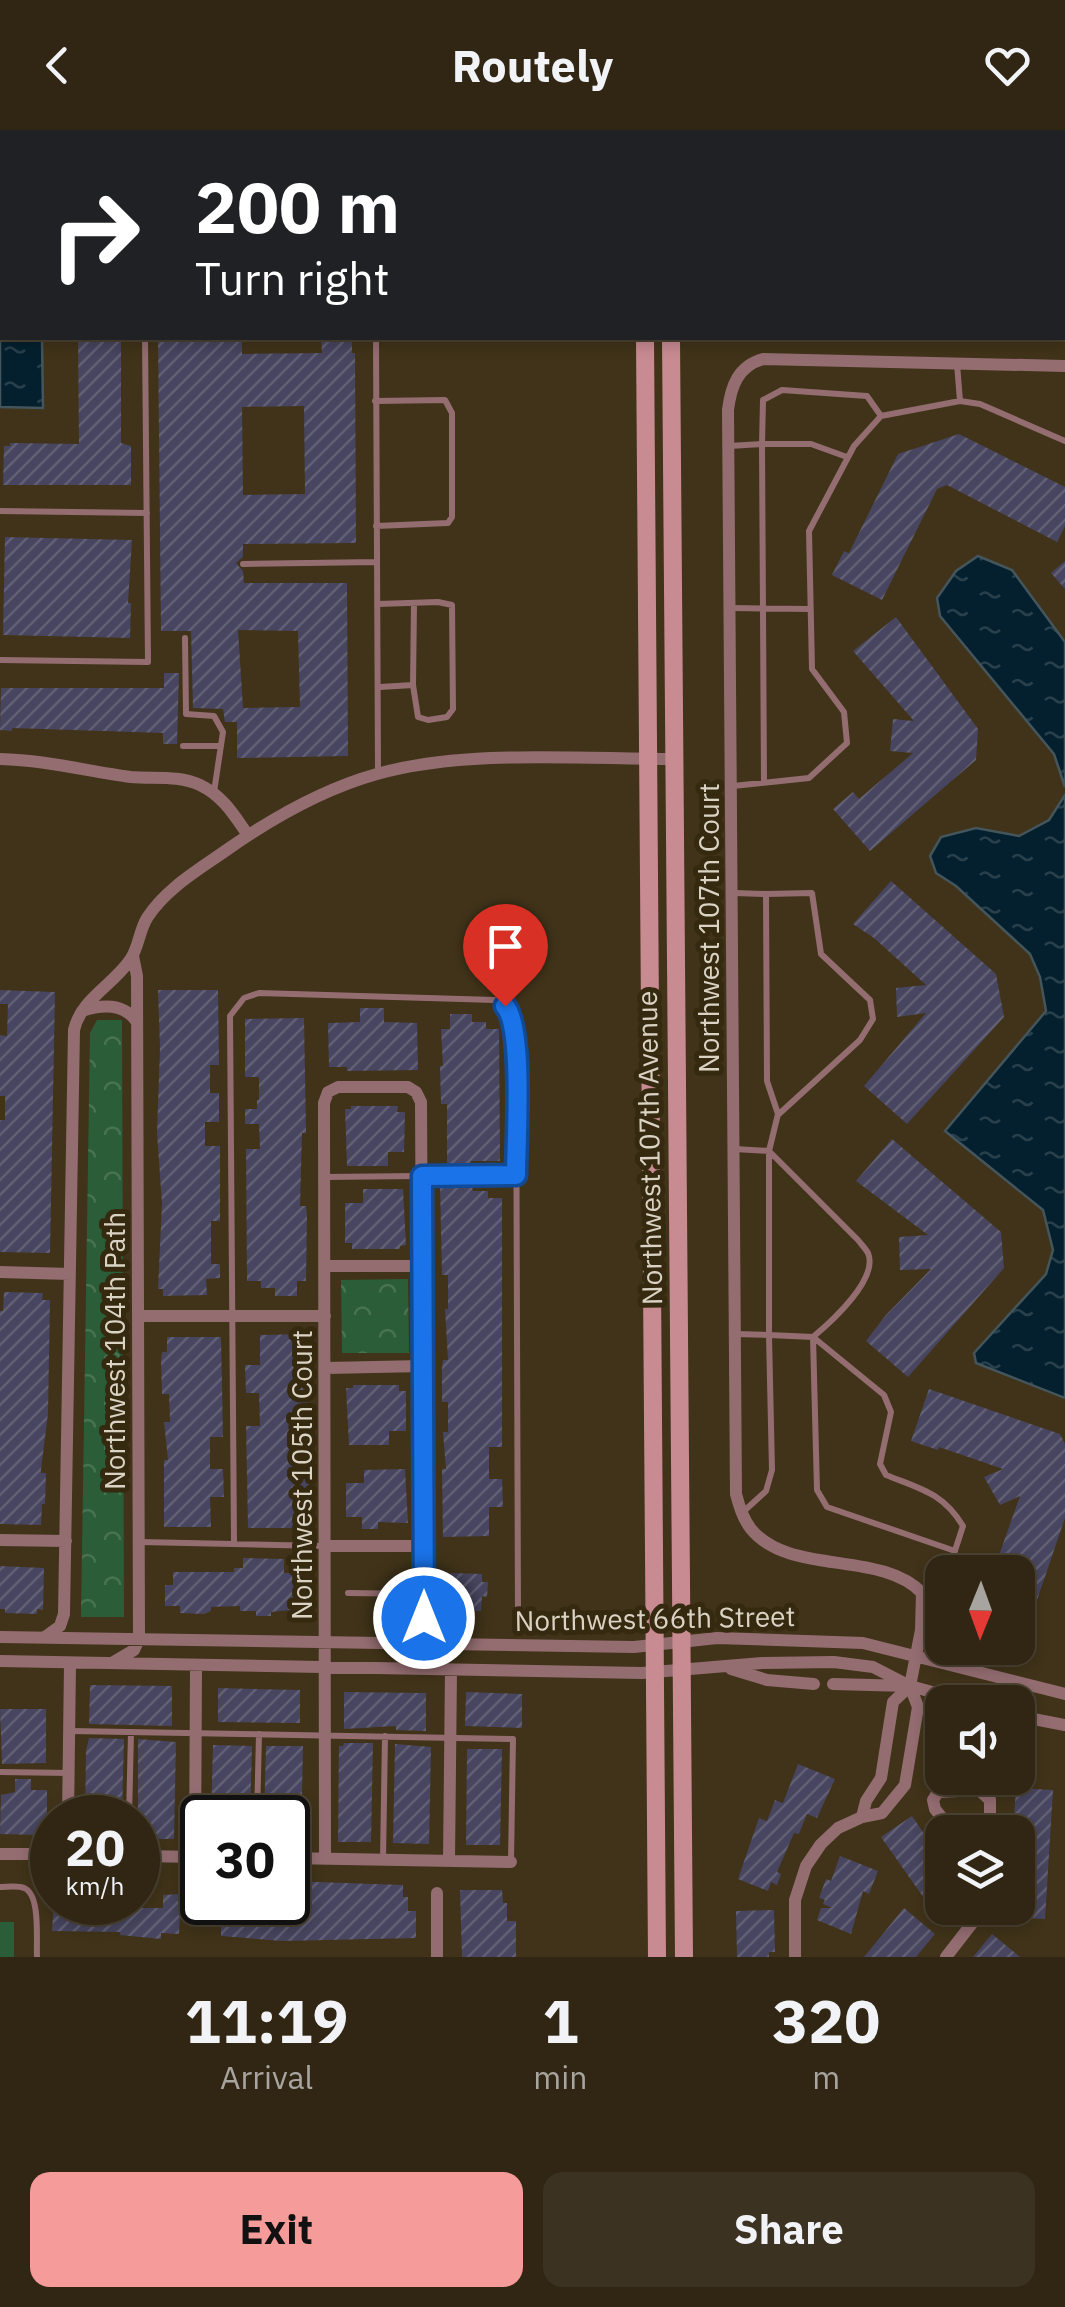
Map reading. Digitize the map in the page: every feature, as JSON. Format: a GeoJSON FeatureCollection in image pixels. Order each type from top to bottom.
{"type":"FeatureCollection","features":[{"type":"Feature","properties":{"kind":"main road","name":"Northwest 107th Avenue"},"geometry":{"type":"LineString","coordinates":[[645,340],[658,1957]]}},
{"type":"Feature","properties":{"kind":"main road","name":"Northwest 107th Avenue"},"geometry":{"type":"LineString","coordinates":[[671,340],[684,1957]]}},
{"type":"Feature","properties":{"kind":"street","name":"Northwest 107th Court"},"geometry":{"type":"LineString","coordinates":[[742,1513],[736,1494],[734,1334],[730,389],[752,362],[778,359],[1065,366]]}},
{"type":"Feature","properties":{"kind":"street"},"geometry":{"type":"LineString","coordinates":[[0,758],[58,763],[137,777],[181,779],[225,802],[248,836]]}},
{"type":"Feature","properties":{"kind":"street"},"geometry":{"type":"LineString","coordinates":[[80,1011],[112,984],[133,956],[146,919],[172,890],[302,803],[378,773],[454,761],[674,759]]}},
{"type":"Feature","properties":{"kind":"street","name":"Northwest 104th Path"},"geometry":{"type":"LineString","coordinates":[[133,956],[137,976],[140,1316],[139,1639]]}},
{"type":"Feature","properties":{"kind":"street"},"geometry":{"type":"LineString","coordinates":[[80,1011],[119,1007],[130,1012],[137,1022]]}},
{"type":"Feature","properties":{"kind":"street","name":"Northwest 104th Path"},"geometry":{"type":"LineString","coordinates":[[45,1637],[60,1626],[64,1614],[74,1030],[80,1011]]}},
{"type":"Feature","properties":{"kind":"street","name":"Northwest 105th Court"},"geometry":{"type":"LineString","coordinates":[[325,1859],[324,1103],[328,1092],[338,1088],[408,1087],[416,1092],[421,1102],[422,1176]]}},
{"type":"Feature","properties":{"kind":"street"},"geometry":{"type":"LineString","coordinates":[[422,1176],[424,1644]]}},
{"type":"Feature","properties":{"kind":"street"},"geometry":{"type":"LineString","coordinates":[[325,1266],[422,1266]]}},
{"type":"Feature","properties":{"kind":"street"},"geometry":{"type":"LineString","coordinates":[[0,1272],[70,1274]]}},
{"type":"Feature","properties":{"kind":"street"},"geometry":{"type":"LineString","coordinates":[[140,1316],[325,1316]]}},
{"type":"Feature","properties":{"kind":"street"},"geometry":{"type":"LineString","coordinates":[[326,1368],[423,1366]]}},
{"type":"Feature","properties":{"kind":"street"},"geometry":{"type":"LineString","coordinates":[[742,1513],[751,1530],[770,1544],[796,1554],[908,1578],[922,1592],[922,1630],[910,1686],[894,1702],[881,1778],[866,1801],[862,1817]]}},
{"type":"Feature","properties":{"kind":"street"},"geometry":{"type":"LineString","coordinates":[[0,1540],[66,1541]]}},
{"type":"Feature","properties":{"kind":"street"},"geometry":{"type":"LineString","coordinates":[[326,1546],[424,1546]]}},
{"type":"Feature","properties":{"kind":"street","name":"Northwest 66th Street"},"geometry":{"type":"LineString","coordinates":[[0,1637],[634,1647],[718,1638],[848,1642],[917,1655],[1065,1694]]}},
{"type":"Feature","properties":{"kind":"street"},"geometry":{"type":"LineString","coordinates":[[110,1664],[134,1650],[139,1639]]}},
{"type":"Feature","properties":{"kind":"street"},"geometry":{"type":"LineString","coordinates":[[847,1663],[848,1642]]}},
{"type":"Feature","properties":{"kind":"street","name":"Northwest 66th Street"},"geometry":{"type":"LineString","coordinates":[[0,1661],[656,1672],[789,1662],[847,1663],[873,1667],[925,1690]]}},
{"type":"Feature","properties":{"kind":"street","name":"Northwest 66th Street"},"geometry":{"type":"LineString","coordinates":[[847,1663],[840,1684],[910,1686]]}},
{"type":"Feature","properties":{"kind":"street"},"geometry":{"type":"LineString","coordinates":[[69,1795],[70,1664]]}},
{"type":"Feature","properties":{"kind":"street"},"geometry":{"type":"LineString","coordinates":[[196,1666],[197,1795]]}},
{"type":"Feature","properties":{"kind":"street","name":"Northwest 66th Street"},"geometry":{"type":"LineString","coordinates":[[724,1667],[767,1680],[814,1684]]}},
{"type":"Feature","properties":{"kind":"street"},"geometry":{"type":"LineString","coordinates":[[448,1861],[451,1670]]}},
{"type":"Feature","properties":{"kind":"street"},"geometry":{"type":"LineString","coordinates":[[795,1957],[794,1900],[806,1866],[820,1844],[838,1828],[882,1813],[905,1785],[918,1707],[910,1686]]}},
{"type":"Feature","properties":{"kind":"street"},"geometry":{"type":"LineString","coordinates":[[1035,1719],[1065,1725]]}},
{"type":"Feature","properties":{"kind":"street"},"geometry":{"type":"LineString","coordinates":[[940,1815],[932,1800],[938,1792],[979,1790],[990,1800],[990,1815]]}},
{"type":"Feature","properties":{"kind":"street"},"geometry":{"type":"LineString","coordinates":[[0,1854],[30,1854]]}},
{"type":"Feature","properties":{"kind":"street"},"geometry":{"type":"LineString","coordinates":[[310,1859],[511,1862]]}},
{"type":"Feature","properties":{"kind":"street"},"geometry":{"type":"LineString","coordinates":[[436,1893],[437,1957]]}},
{"type":"Feature","properties":{"kind":"street"},"geometry":{"type":"LineString","coordinates":[[946,1957],[971,1925]]}},
{"type":"Feature","properties":{"kind":"lane"},"geometry":{"type":"LineString","coordinates":[[0,660],[148,662],[145,340]]}},
{"type":"Feature","properties":{"kind":"lane"},"geometry":{"type":"LineString","coordinates":[[376,340],[378,773]]}},
{"type":"Feature","properties":{"kind":"lane"},"geometry":{"type":"LineString","coordinates":[[957,364],[960,401]]}},
{"type":"Feature","properties":{"kind":"lane"},"geometry":{"type":"LineString","coordinates":[[764,782],[763,400],[782,390],[867,396],[881,416]]}},
{"type":"Feature","properties":{"kind":"lane"},"geometry":{"type":"LineString","coordinates":[[374,401],[444,400],[452,413],[452,517],[448,523],[376,526]]}},
{"type":"Feature","properties":{"kind":"lane"},"geometry":{"type":"LineString","coordinates":[[732,786],[808,778],[847,744],[844,712],[812,669],[809,530],[847,457],[881,416],[960,401],[980,404],[1065,441]]}},
{"type":"Feature","properties":{"kind":"lane"},"geometry":{"type":"LineString","coordinates":[[728,446],[811,444],[847,457]]}},
{"type":"Feature","properties":{"kind":"lane"},"geometry":{"type":"LineString","coordinates":[[0,511],[147,513]]}},
{"type":"Feature","properties":{"kind":"lane"},"geometry":{"type":"LineString","coordinates":[[244,564],[377,562]]}},
{"type":"Feature","properties":{"kind":"lane"},"geometry":{"type":"LineString","coordinates":[[378,604],[414,604],[452,605],[453,709],[447,716],[428,720],[418,717],[414,706],[414,604]]}},
{"type":"Feature","properties":{"kind":"lane"},"geometry":{"type":"LineString","coordinates":[[730,608],[810,609]]}},
{"type":"Feature","properties":{"kind":"lane"},"geometry":{"type":"LineString","coordinates":[[185,638],[186,714],[214,716],[223,732],[214,793]]}},
{"type":"Feature","properties":{"kind":"lane"},"geometry":{"type":"LineString","coordinates":[[380,686],[413,685]]}},
{"type":"Feature","properties":{"kind":"lane"},"geometry":{"type":"LineString","coordinates":[[183,746],[220,746]]}},
{"type":"Feature","properties":{"kind":"lane"},"geometry":{"type":"LineString","coordinates":[[734,893],[812,892],[821,954],[870,1000],[874,1019],[860,1040],[778,1114]]}},
{"type":"Feature","properties":{"kind":"lane"},"geometry":{"type":"LineString","coordinates":[[742,1513],[766,1491],[772,1470],[769,1151],[778,1114],[767,1082],[766,894]]}},
{"type":"Feature","properties":{"kind":"lane"},"geometry":{"type":"LineString","coordinates":[[234,1543],[230,1016],[244,998],[259,994],[481,998],[505,1006],[513,1014],[516,1037],[518,1619]]}},
{"type":"Feature","properties":{"kind":"lane"},"geometry":{"type":"LineString","coordinates":[[735,1149],[769,1151],[869,1255],[869,1270],[858,1288],[836,1318],[813,1337]]}},
{"type":"Feature","properties":{"kind":"lane"},"geometry":{"type":"LineString","coordinates":[[325,1176],[516,1175]]}},
{"type":"Feature","properties":{"kind":"lane"},"geometry":{"type":"LineString","coordinates":[[734,1334],[813,1337],[884,1395],[891,1412],[880,1464],[886,1475],[938,1496],[952,1506],[963,1526],[953,1555]]}},
{"type":"Feature","properties":{"kind":"lane"},"geometry":{"type":"LineString","coordinates":[[813,1337],[817,1490],[827,1507],[955,1551]]}},
{"type":"Feature","properties":{"kind":"lane"},"geometry":{"type":"LineString","coordinates":[[140,1542],[326,1546]]}},
{"type":"Feature","properties":{"kind":"lane"},"geometry":{"type":"LineString","coordinates":[[348,1593],[424,1594]]}},
{"type":"Feature","properties":{"kind":"lane"},"geometry":{"type":"LineString","coordinates":[[70,1731],[513,1738],[511,1862]]}},
{"type":"Feature","properties":{"kind":"lane"},"geometry":{"type":"LineString","coordinates":[[130,1795],[131,1732]]}},
{"type":"Feature","properties":{"kind":"lane"},"geometry":{"type":"LineString","coordinates":[[258,1795],[259,1734]]}},
{"type":"Feature","properties":{"kind":"lane"},"geometry":{"type":"LineString","coordinates":[[383,1860],[385,1736]]}},
{"type":"Feature","properties":{"kind":"lane"},"geometry":{"type":"LineString","coordinates":[[0,1772],[69,1773]]}},
{"type":"Feature","properties":{"kind":"lane"},"geometry":{"type":"LineString","coordinates":[[0,1887],[32,1893],[36,1903],[37,1957]]}},
{"type":"Feature","properties":{"kind":"green space"},"geometry":{"type":"Polygon","coordinates":[[[97,1020],[122,1020],[124,1617],[81,1617],[90,1033],[97,1020]]]}},
{"type":"Feature","properties":{"kind":"green space"},"geometry":{"type":"Polygon","coordinates":[[[408,1279],[409,1353],[342,1353],[341,1280],[408,1279]]]}},
{"type":"Feature","properties":{"kind":"green space"},"geometry":{"type":"Polygon","coordinates":[[[0,1922],[14,1922],[14,1957],[0,1957],[0,1922]]]}},
{"type":"Feature","properties":{"kind":"water"},"geometry":{"type":"Polygon","coordinates":[[[0,340],[42,340],[43,408],[0,407],[0,340]]]}},
{"type":"Feature","properties":{"kind":"water"},"geometry":{"type":"Polygon","coordinates":[[[978,556],[1012,570],[1065,642],[1065,787],[1054,754],[940,616],[937,598],[956,571],[978,556]]]}},
{"type":"Feature","properties":{"kind":"water"},"geometry":{"type":"Polygon","coordinates":[[[1065,795],[1065,1398],[976,1363],[974,1353],[1046,1274],[1053,1250],[1043,1210],[945,1131],[1046,1011],[1040,977],[1030,954],[956,886],[936,873],[930,856],[941,837],[976,828],[1019,836],[1049,820],[1065,795]]]}},
{"type":"Feature","properties":{"kind":"building"},"geometry":{"type":"Polygon","coordinates":[[[78,340],[121,340],[121,443],[131,446],[131,485],[3,485],[4,446],[79,444],[78,340]]]}},
{"type":"Feature","properties":{"kind":"building"},"geometry":{"type":"Polygon","coordinates":[[[158,340],[242,340],[242,354],[322,353],[321,340],[352,340],[356,543],[243,544],[243,557],[236,563],[243,571],[244,583],[347,583],[348,756],[237,758],[237,722],[225,722],[223,709],[193,708],[191,631],[161,631],[158,340]],[[304,406],[242,407],[243,495],[305,494],[304,406]],[[238,630],[243,708],[300,707],[298,631],[238,630]]]}},
{"type":"Feature","properties":{"kind":"building"},"geometry":{"type":"Polygon","coordinates":[[[959,434],[1065,487],[1065,526],[1057,542],[947,485],[937,489],[882,600],[832,575],[844,551],[849,553],[898,454],[959,434]]]}},
{"type":"Feature","properties":{"kind":"building"},"geometry":{"type":"Polygon","coordinates":[[[5,537],[132,540],[130,638],[3,635],[5,537]]]}},
{"type":"Feature","properties":{"kind":"building"},"geometry":{"type":"Polygon","coordinates":[[[1065,561],[1065,589],[1051,573],[1065,561]]]}},
{"type":"Feature","properties":{"kind":"building"},"geometry":{"type":"Polygon","coordinates":[[[896,617],[978,729],[976,760],[870,851],[833,809],[853,792],[859,799],[913,753],[890,751],[893,719],[914,721],[853,651],[896,617]]]}},
{"type":"Feature","properties":{"kind":"building"},"geometry":{"type":"Polygon","coordinates":[[[164,673],[179,673],[177,744],[163,744],[163,733],[0,730],[1,688],[164,688],[164,673]]]}},
{"type":"Feature","properties":{"kind":"building"},"geometry":{"type":"Polygon","coordinates":[[[891,881],[996,974],[1004,1017],[907,1124],[864,1086],[926,1013],[897,1017],[896,988],[926,985],[853,924],[891,881]]]}},
{"type":"Feature","properties":{"kind":"building"},"geometry":{"type":"Polygon","coordinates":[[[0,990],[55,992],[50,1253],[0,1252],[0,1120],[5,1120],[5,1096],[0,1096],[0,1035],[7,1036],[8,1004],[0,1004],[0,990]]]}},
{"type":"Feature","properties":{"kind":"building"},"geometry":{"type":"Polygon","coordinates":[[[158,990],[218,990],[219,1065],[210,1065],[210,1093],[219,1093],[219,1122],[205,1122],[205,1146],[220,1146],[220,1221],[211,1221],[211,1264],[220,1264],[220,1278],[206,1279],[207,1295],[163,1296],[163,1289],[158,1289],[162,1204],[157,1133],[158,990]]]}},
{"type":"Feature","properties":{"kind":"building"},"geometry":{"type":"Polygon","coordinates":[[[360,1008],[384,1008],[384,1022],[417,1023],[418,1070],[347,1071],[347,1067],[329,1067],[328,1023],[360,1022],[360,1008]]]}},
{"type":"Feature","properties":{"kind":"building"},"geometry":{"type":"Polygon","coordinates":[[[450,1014],[472,1014],[472,1022],[486,1022],[486,1029],[499,1029],[500,1161],[471,1161],[471,1169],[447,1169],[447,1104],[441,1104],[440,1066],[441,1029],[450,1029],[450,1014]]]}},
{"type":"Feature","properties":{"kind":"building"},"geometry":{"type":"Polygon","coordinates":[[[304,1018],[306,1133],[302,1133],[300,1206],[306,1206],[307,1215],[306,1281],[297,1281],[297,1296],[275,1296],[275,1288],[261,1288],[261,1281],[247,1281],[246,1149],[260,1149],[259,1124],[245,1124],[245,1109],[257,1109],[259,1077],[245,1077],[245,1019],[304,1018]]]}},
{"type":"Feature","properties":{"kind":"building"},"geometry":{"type":"Polygon","coordinates":[[[398,1106],[397,1112],[405,1112],[404,1152],[388,1152],[388,1166],[347,1166],[345,1109],[398,1106]]]}},
{"type":"Feature","properties":{"kind":"building"},"geometry":{"type":"Polygon","coordinates":[[[892,1139],[1001,1232],[1004,1268],[908,1377],[866,1341],[931,1269],[900,1270],[899,1237],[928,1235],[856,1181],[892,1139]]]}},
{"type":"Feature","properties":{"kind":"building"},"geometry":{"type":"Polygon","coordinates":[[[471,1182],[473,1191],[488,1191],[488,1198],[502,1198],[502,1447],[489,1447],[489,1479],[502,1479],[503,1507],[489,1507],[489,1536],[443,1537],[443,1432],[448,1432],[448,1402],[442,1402],[442,1369],[443,1360],[448,1360],[448,1275],[442,1275],[440,1185],[471,1182]]]}},
{"type":"Feature","properties":{"kind":"building"},"geometry":{"type":"Polygon","coordinates":[[[363,1189],[403,1189],[406,1245],[400,1249],[352,1249],[352,1243],[345,1243],[345,1203],[363,1203],[363,1189]]]}},
{"type":"Feature","properties":{"kind":"building"},"geometry":{"type":"Polygon","coordinates":[[[4,1292],[43,1293],[42,1300],[50,1300],[48,1413],[41,1469],[41,1473],[46,1473],[45,1504],[41,1525],[0,1524],[0,1311],[4,1292]]]}},
{"type":"Feature","properties":{"kind":"building"},"geometry":{"type":"Polygon","coordinates":[[[306,1334],[307,1403],[303,1403],[307,1441],[301,1441],[301,1470],[309,1470],[308,1512],[302,1512],[303,1528],[248,1528],[246,1426],[260,1426],[259,1393],[246,1393],[245,1365],[260,1365],[260,1335],[306,1334]]]}},
{"type":"Feature","properties":{"kind":"building"},"geometry":{"type":"Polygon","coordinates":[[[167,1337],[221,1337],[223,1437],[210,1437],[210,1469],[223,1469],[224,1497],[210,1497],[211,1527],[164,1527],[164,1460],[168,1460],[164,1422],[170,1422],[169,1394],[162,1394],[161,1361],[162,1352],[167,1352],[167,1337]]]}},
{"type":"Feature","properties":{"kind":"building"},"geometry":{"type":"Polygon","coordinates":[[[399,1385],[399,1391],[406,1391],[406,1431],[389,1431],[389,1445],[349,1445],[346,1388],[399,1385]]]}},
{"type":"Feature","properties":{"kind":"building"},"geometry":{"type":"Polygon","coordinates":[[[929,1389],[1060,1434],[1065,1444],[1065,1518],[1036,1603],[1035,1555],[999,1555],[1020,1496],[1000,1505],[984,1477],[1003,1469],[911,1441],[929,1389]]]}},
{"type":"Feature","properties":{"kind":"building"},"geometry":{"type":"Polygon","coordinates":[[[405,1469],[408,1523],[378,1522],[378,1529],[362,1529],[362,1517],[346,1517],[346,1483],[364,1483],[364,1470],[405,1469]]]}},
{"type":"Feature","properties":{"kind":"building"},"geometry":{"type":"Polygon","coordinates":[[[243,1558],[284,1559],[284,1573],[301,1573],[301,1609],[256,1616],[256,1611],[240,1611],[240,1606],[211,1607],[204,1614],[180,1613],[180,1606],[165,1606],[165,1585],[173,1585],[173,1572],[234,1572],[234,1568],[243,1568],[243,1558]]]}},
{"type":"Feature","properties":{"kind":"building"},"geometry":{"type":"Polygon","coordinates":[[[0,1566],[44,1568],[43,1610],[37,1609],[37,1614],[5,1613],[5,1609],[0,1609],[0,1566]]]}},
{"type":"Feature","properties":{"kind":"building"},"geometry":{"type":"Polygon","coordinates":[[[450,1573],[482,1574],[482,1582],[488,1582],[481,1611],[448,1610],[444,1584],[449,1584],[450,1573]]]}},
{"type":"Feature","properties":{"kind":"building"},"geometry":{"type":"Polygon","coordinates":[[[90,1685],[172,1686],[172,1726],[89,1724],[90,1685]]]}},
{"type":"Feature","properties":{"kind":"building"},"geometry":{"type":"Polygon","coordinates":[[[218,1688],[300,1690],[300,1723],[218,1722],[218,1688]]]}},
{"type":"Feature","properties":{"kind":"building"},"geometry":{"type":"Polygon","coordinates":[[[344,1692],[426,1693],[426,1731],[396,1730],[396,1726],[344,1729],[344,1692]]]}},
{"type":"Feature","properties":{"kind":"building"},"geometry":{"type":"Polygon","coordinates":[[[466,1692],[522,1694],[522,1728],[465,1726],[466,1692]]]}},
{"type":"Feature","properties":{"kind":"building"},"geometry":{"type":"Polygon","coordinates":[[[0,1709],[46,1709],[46,1763],[2,1764],[0,1709]]]}},
{"type":"Feature","properties":{"kind":"building"},"geometry":{"type":"Polygon","coordinates":[[[89,1738],[124,1739],[123,1795],[85,1795],[89,1738]]]}},
{"type":"Feature","properties":{"kind":"building"},"geometry":{"type":"Polygon","coordinates":[[[138,1739],[176,1742],[174,1839],[160,1839],[160,1795],[138,1795],[138,1739]]]}},
{"type":"Feature","properties":{"kind":"building"},"geometry":{"type":"Polygon","coordinates":[[[373,1743],[371,1842],[338,1842],[339,1746],[373,1743]]]}},
{"type":"Feature","properties":{"kind":"building"},"geometry":{"type":"Polygon","coordinates":[[[395,1744],[431,1747],[429,1844],[393,1843],[395,1744]]]}},
{"type":"Feature","properties":{"kind":"building"},"geometry":{"type":"Polygon","coordinates":[[[213,1745],[252,1746],[251,1795],[212,1795],[213,1745]]]}},
{"type":"Feature","properties":{"kind":"building"},"geometry":{"type":"Polygon","coordinates":[[[266,1746],[303,1746],[302,1795],[265,1795],[266,1746]]]}},
{"type":"Feature","properties":{"kind":"building"},"geometry":{"type":"Polygon","coordinates":[[[467,1749],[502,1749],[500,1845],[466,1845],[467,1749]]]}},
{"type":"Feature","properties":{"kind":"building"},"geometry":{"type":"Polygon","coordinates":[[[798,1764],[835,1779],[817,1818],[807,1814],[799,1834],[794,1833],[777,1872],[781,1874],[777,1885],[771,1882],[768,1891],[738,1879],[759,1818],[767,1821],[775,1800],[783,1803],[798,1764]]]}},
{"type":"Feature","properties":{"kind":"building"},"geometry":{"type":"Polygon","coordinates":[[[15,1779],[31,1779],[31,1790],[47,1790],[47,1795],[30,1795],[30,1835],[0,1834],[1,1795],[15,1792],[15,1779]]]}},
{"type":"Feature","properties":{"kind":"building"},"geometry":{"type":"Polygon","coordinates":[[[1035,1789],[1053,1790],[1045,1919],[1035,1919],[1035,1815],[1014,1815],[1016,1795],[1035,1795],[1035,1789]]]}},
{"type":"Feature","properties":{"kind":"building"},"geometry":{"type":"Polygon","coordinates":[[[912,1816],[925,1835],[925,1900],[881,1837],[912,1816]]]}},
{"type":"Feature","properties":{"kind":"building"},"geometry":{"type":"Polygon","coordinates":[[[840,1856],[878,1871],[869,1894],[863,1891],[851,1934],[817,1920],[821,1908],[832,1908],[819,1898],[826,1879],[831,1881],[840,1856]]]}},
{"type":"Feature","properties":{"kind":"building"},"geometry":{"type":"Polygon","coordinates":[[[310,1882],[403,1885],[408,1911],[416,1911],[416,1938],[282,1941],[221,1936],[221,1925],[310,1925],[310,1882]]]}},
{"type":"Feature","properties":{"kind":"building"},"geometry":{"type":"Polygon","coordinates":[[[460,1890],[502,1890],[507,1921],[516,1921],[516,1957],[462,1957],[460,1890]]]}},
{"type":"Feature","properties":{"kind":"building"},"geometry":{"type":"Polygon","coordinates":[[[180,1894],[179,1934],[161,1933],[161,1939],[120,1932],[52,1931],[52,1925],[160,1925],[163,1895],[180,1894]]]}},
{"type":"Feature","properties":{"kind":"building"},"geometry":{"type":"Polygon","coordinates":[[[904,1908],[935,1934],[916,1957],[864,1957],[904,1908]]]}},
{"type":"Feature","properties":{"kind":"building"},"geometry":{"type":"Polygon","coordinates":[[[774,1910],[775,1952],[769,1952],[769,1957],[737,1957],[736,1911],[774,1910]]]}},
{"type":"Feature","properties":{"kind":"building"},"geometry":{"type":"Polygon","coordinates":[[[992,1934],[1020,1957],[973,1957],[992,1934]]]}},
{"type":"Feature","properties":{"kind":"route"},"geometry":{"type":"LineString","coordinates":[[424,1618],[422,1176],[516,1175],[516,1037],[513,1014],[505,1006]]}}]}
